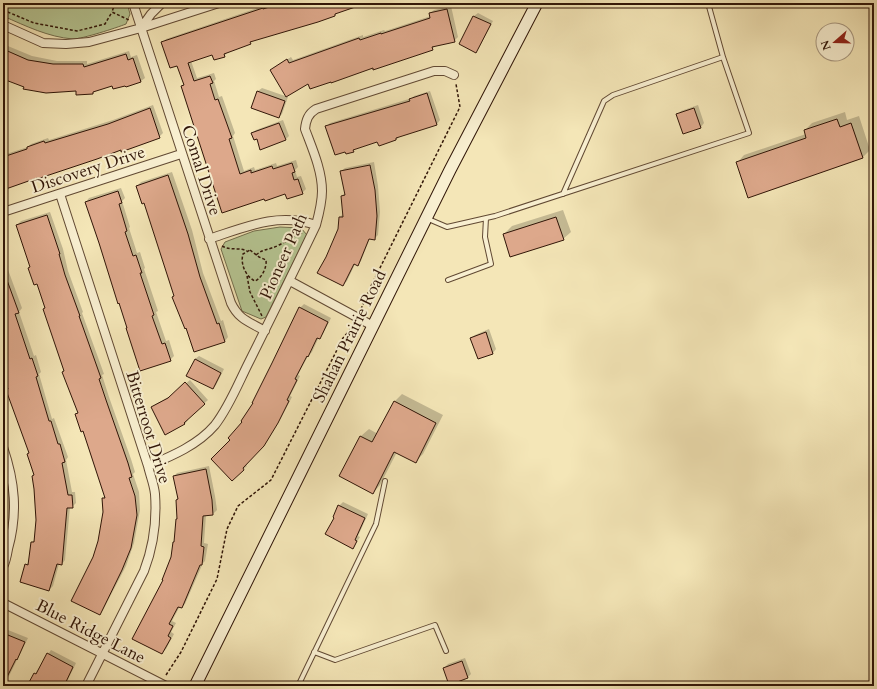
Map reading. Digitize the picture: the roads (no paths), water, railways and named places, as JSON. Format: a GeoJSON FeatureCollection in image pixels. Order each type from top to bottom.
{"type":"FeatureCollection","features":[{"type":"Feature","properties":{"kind":"street","name":"Comal Drive"},"geometry":{"type":"LineString","coordinates":[[133,3],[209,239],[235,312],[240,318],[265,330]]}},
{"type":"Feature","properties":{"kind":"street"},"geometry":{"type":"LineString","coordinates":[[141,28],[151,14],[162,3]]}},
{"type":"Feature","properties":{"kind":"street"},"geometry":{"type":"LineString","coordinates":[[3,25],[43,43],[66,44],[89,42],[141,28],[219,3]]}},
{"type":"Feature","properties":{"kind":"street","name":"Shahan Prairie Road"},"geometry":{"type":"LineString","coordinates":[[195,686],[426,218],[537,3]]}},
{"type":"Feature","properties":{"kind":"street","name":"Pioneer Path"},"geometry":{"type":"LineString","coordinates":[[148,466],[173,455],[195,442],[215,425],[227,405],[290,281],[316,225],[322,190],[320,175],[305,129],[307,117],[310,112],[434,72],[445,71],[454,75]]}},
{"type":"Feature","properties":{"kind":"street","name":"Discovery Drive"},"geometry":{"type":"LineString","coordinates":[[3,212],[181,154]]}},
{"type":"Feature","properties":{"kind":"street","name":"Bitterroot Drive"},"geometry":{"type":"LineString","coordinates":[[60,194],[148,466],[155,493],[155,532],[151,551],[144,571],[86,686]]}},
{"type":"Feature","properties":{"kind":"street"},"geometry":{"type":"LineString","coordinates":[[209,239],[262,222],[274,220],[302,220],[316,225]]}},
{"type":"Feature","properties":{"kind":"street"},"geometry":{"type":"LineString","coordinates":[[290,281],[372,326]]}},
{"type":"Feature","properties":{"kind":"street"},"geometry":{"type":"LineString","coordinates":[[3,447],[13,487],[15,509],[12,533],[3,567]]}},
{"type":"Feature","properties":{"kind":"street","name":"Blue Ridge Lane"},"geometry":{"type":"LineString","coordinates":[[3,603],[164,685]]}},
{"type":"Feature","properties":{"kind":"lane"},"geometry":{"type":"LineString","coordinates":[[426,218],[447,227],[486,218],[749,133],[723,57],[708,3]]}},
{"type":"Feature","properties":{"kind":"lane"},"geometry":{"type":"LineString","coordinates":[[563,194],[604,100],[613,95],[723,57]]}},
{"type":"Feature","properties":{"kind":"lane"},"geometry":{"type":"LineString","coordinates":[[448,280],[492,264],[485,237],[486,218]]}},
{"type":"Feature","properties":{"kind":"lane"},"geometry":{"type":"LineString","coordinates":[[298,686],[376,524],[385,482]]}},
{"type":"Feature","properties":{"kind":"lane"},"geometry":{"type":"LineString","coordinates":[[314,652],[335,660],[435,625],[446,650]]}}]}
